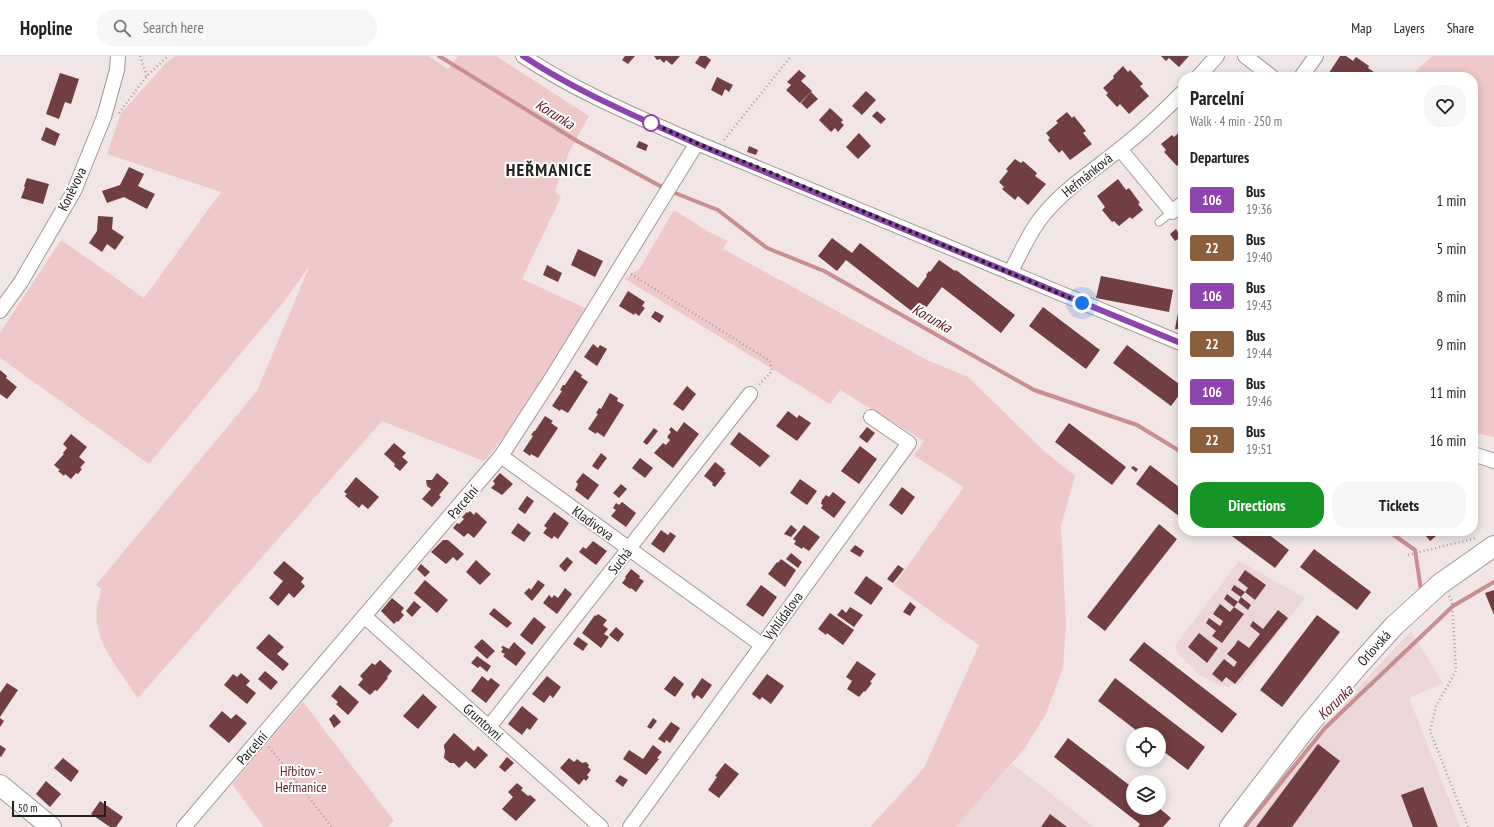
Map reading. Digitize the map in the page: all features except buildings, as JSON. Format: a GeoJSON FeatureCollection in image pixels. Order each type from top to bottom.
{"type":"FeatureCollection","features":[{"type":"Feature","properties":{"kind":"main road","name":"Orlovská"},"geometry":{"type":"LineString","coordinates":[[1230,827],[1306,728],[1356,668],[1394,626],[1486,542]]}},
{"type":"Feature","properties":{"kind":"main road"},"geometry":{"type":"LineString","coordinates":[[0,785],[50,827]]}},
{"type":"Feature","properties":{"kind":"street","name":"Koněvova"},"geometry":{"type":"LineString","coordinates":[[0,311],[21,282],[74,191],[104,117],[117,70],[118,56]]}},
{"type":"Feature","properties":{"kind":"street"},"geometry":{"type":"LineString","coordinates":[[523,56],[545,70],[585,91],[697,144],[755,166],[1010,274],[1178,342]]}},
{"type":"Feature","properties":{"kind":"street"},"geometry":{"type":"LineString","coordinates":[[1203,72],[1217,56]]}},
{"type":"Feature","properties":{"kind":"street"},"geometry":{"type":"LineString","coordinates":[[1245,56],[1266,72]]}},
{"type":"Feature","properties":{"kind":"street"},"geometry":{"type":"LineString","coordinates":[[1305,72],[1316,56]]}},
{"type":"Feature","properties":{"kind":"street","name":"Heřmánková"},"geometry":{"type":"LineString","coordinates":[[1010,274],[1031,234],[1044,214],[1060,196],[1120,149],[1160,115],[1178,97]]}},
{"type":"Feature","properties":{"kind":"street","name":"Parcelní"},"geometry":{"type":"LineString","coordinates":[[184,827],[501,456],[551,379],[697,144]]}},
{"type":"Feature","properties":{"kind":"street"},"geometry":{"type":"LineString","coordinates":[[1120,149],[1172,212],[1178,207]]}},
{"type":"Feature","properties":{"kind":"street","name":"Suchá"},"geometry":{"type":"LineString","coordinates":[[489,727],[750,394]]}},
{"type":"Feature","properties":{"kind":"street","name":"Vyhlídalova"},"geometry":{"type":"LineString","coordinates":[[630,827],[909,443],[870,417]]}},
{"type":"Feature","properties":{"kind":"street","name":"Kladivova"},"geometry":{"type":"LineString","coordinates":[[501,456],[762,645]]}},
{"type":"Feature","properties":{"kind":"street"},"geometry":{"type":"LineString","coordinates":[[1478,456],[1494,461]]}},
{"type":"Feature","properties":{"kind":"street","name":"Gruntovní"},"geometry":{"type":"LineString","coordinates":[[364,616],[601,827]]}},
{"type":"Feature","properties":{"kind":"lane"},"geometry":{"type":"LineString","coordinates":[[1158,222],[1172,212]]}},
{"type":"Feature","properties":{"kind":"path"},"geometry":{"type":"LineString","coordinates":[[140,56],[147,76]]}},
{"type":"Feature","properties":{"kind":"path"},"geometry":{"type":"LineString","coordinates":[[119,113],[147,76],[168,56]]}},
{"type":"Feature","properties":{"kind":"path"},"geometry":{"type":"LineString","coordinates":[[715,151],[791,56]]}},
{"type":"Feature","properties":{"kind":"path"},"geometry":{"type":"LineString","coordinates":[[621,267],[770,361],[772,371],[750,394]]}},
{"type":"Feature","properties":{"kind":"path"},"geometry":{"type":"LineString","coordinates":[[1408,556],[1486,542]]}},
{"type":"Feature","properties":{"kind":"path"},"geometry":{"type":"LineString","coordinates":[[1440,584],[1452,600],[1456,671],[1436,706],[1430,731],[1468,827]]}},
{"type":"Feature","properties":{"kind":"path"},"geometry":{"type":"LineString","coordinates":[[261,737],[332,827]]}},
{"type":"Feature","properties":{"kind":"shaded area"},"geometry":{"type":"Polygon","coordinates":[[[1239,561],[1305,598],[1241,682],[1228,687],[1214,683],[1200,675],[1180,656],[1175,646],[1239,561]]]}},
{"type":"Feature","properties":{"kind":"shaded area"},"geometry":{"type":"Polygon","coordinates":[[[1411,631],[1443,683],[1409,698],[1460,827],[1247,827],[1356,690],[1411,631]]]}},
{"type":"Feature","properties":{"kind":"shaded area"},"geometry":{"type":"Polygon","coordinates":[[[1012,764],[1094,827],[956,827],[1012,764]]]}},
{"type":"Feature","properties":{"kind":"green space"},"geometry":{"type":"Polygon","coordinates":[[[175,56],[428,56],[448,69],[458,56],[496,56],[589,116],[569,152],[555,192],[561,197],[522,279],[585,308],[550,368],[525,406],[499,443],[484,461],[382,421],[138,698],[110,657],[99,634],[97,606],[101,589],[96,585],[257,391],[310,265],[286,299],[149,464],[0,358],[0,333],[61,240],[144,298],[221,192],[107,154],[121,113],[166,63],[175,56]]]}},
{"type":"Feature","properties":{"kind":"green space"},"geometry":{"type":"Polygon","coordinates":[[[1432,56],[1494,56],[1494,437],[1478,433],[1478,72],[1415,72],[1432,56]]]}},
{"type":"Feature","properties":{"kind":"green space"},"geometry":{"type":"Polygon","coordinates":[[[674,210],[711,233],[728,241],[723,249],[927,360],[968,377],[1043,450],[1075,476],[1061,526],[1066,624],[1063,668],[1046,714],[1025,748],[956,827],[870,827],[924,768],[979,645],[894,585],[964,487],[914,456],[924,441],[840,390],[830,404],[625,279],[640,268],[674,210]]]}},
{"type":"Feature","properties":{"kind":"green space","name":"Hřbitov - Heřmanice"},"geometry":{"type":"Polygon","coordinates":[[[303,702],[394,821],[387,827],[264,827],[232,784],[303,702]]]}},
{"type":"Feature","properties":{"kind":"waterway","name":"Korunka"},"geometry":{"type":"LineString","coordinates":[[439,56],[577,141],[662,187]]}},
{"type":"Feature","properties":{"kind":"waterway","name":"Korunka"},"geometry":{"type":"LineString","coordinates":[[675,193],[718,210],[767,248],[824,271],[1034,390],[1137,425],[1178,450]]}},
{"type":"Feature","properties":{"kind":"waterway","name":"Korunka"},"geometry":{"type":"LineString","coordinates":[[1395,536],[1415,550],[1421,590]]}},
{"type":"Feature","properties":{"kind":"waterway","name":"Korunka"},"geometry":{"type":"LineString","coordinates":[[1245,827],[1325,728],[1453,606],[1494,582]]}},
{"type":"Feature","properties":{"kind":"bus line","name":"106"},"geometry":{"type":"LineString","coordinates":[[523,56],[545,70],[585,91],[697,144],[755,166],[1010,274],[1178,342]]}},
{"type":"Feature","properties":{"kind":"district","name":"HEŘMANICE"},"geometry":{"type":"Point","coordinates":[549,169]}},
{"type":"Feature","properties":{"kind":"route"},"geometry":{"type":"LineString","coordinates":[[651,123],[1082,303]]}}]}
